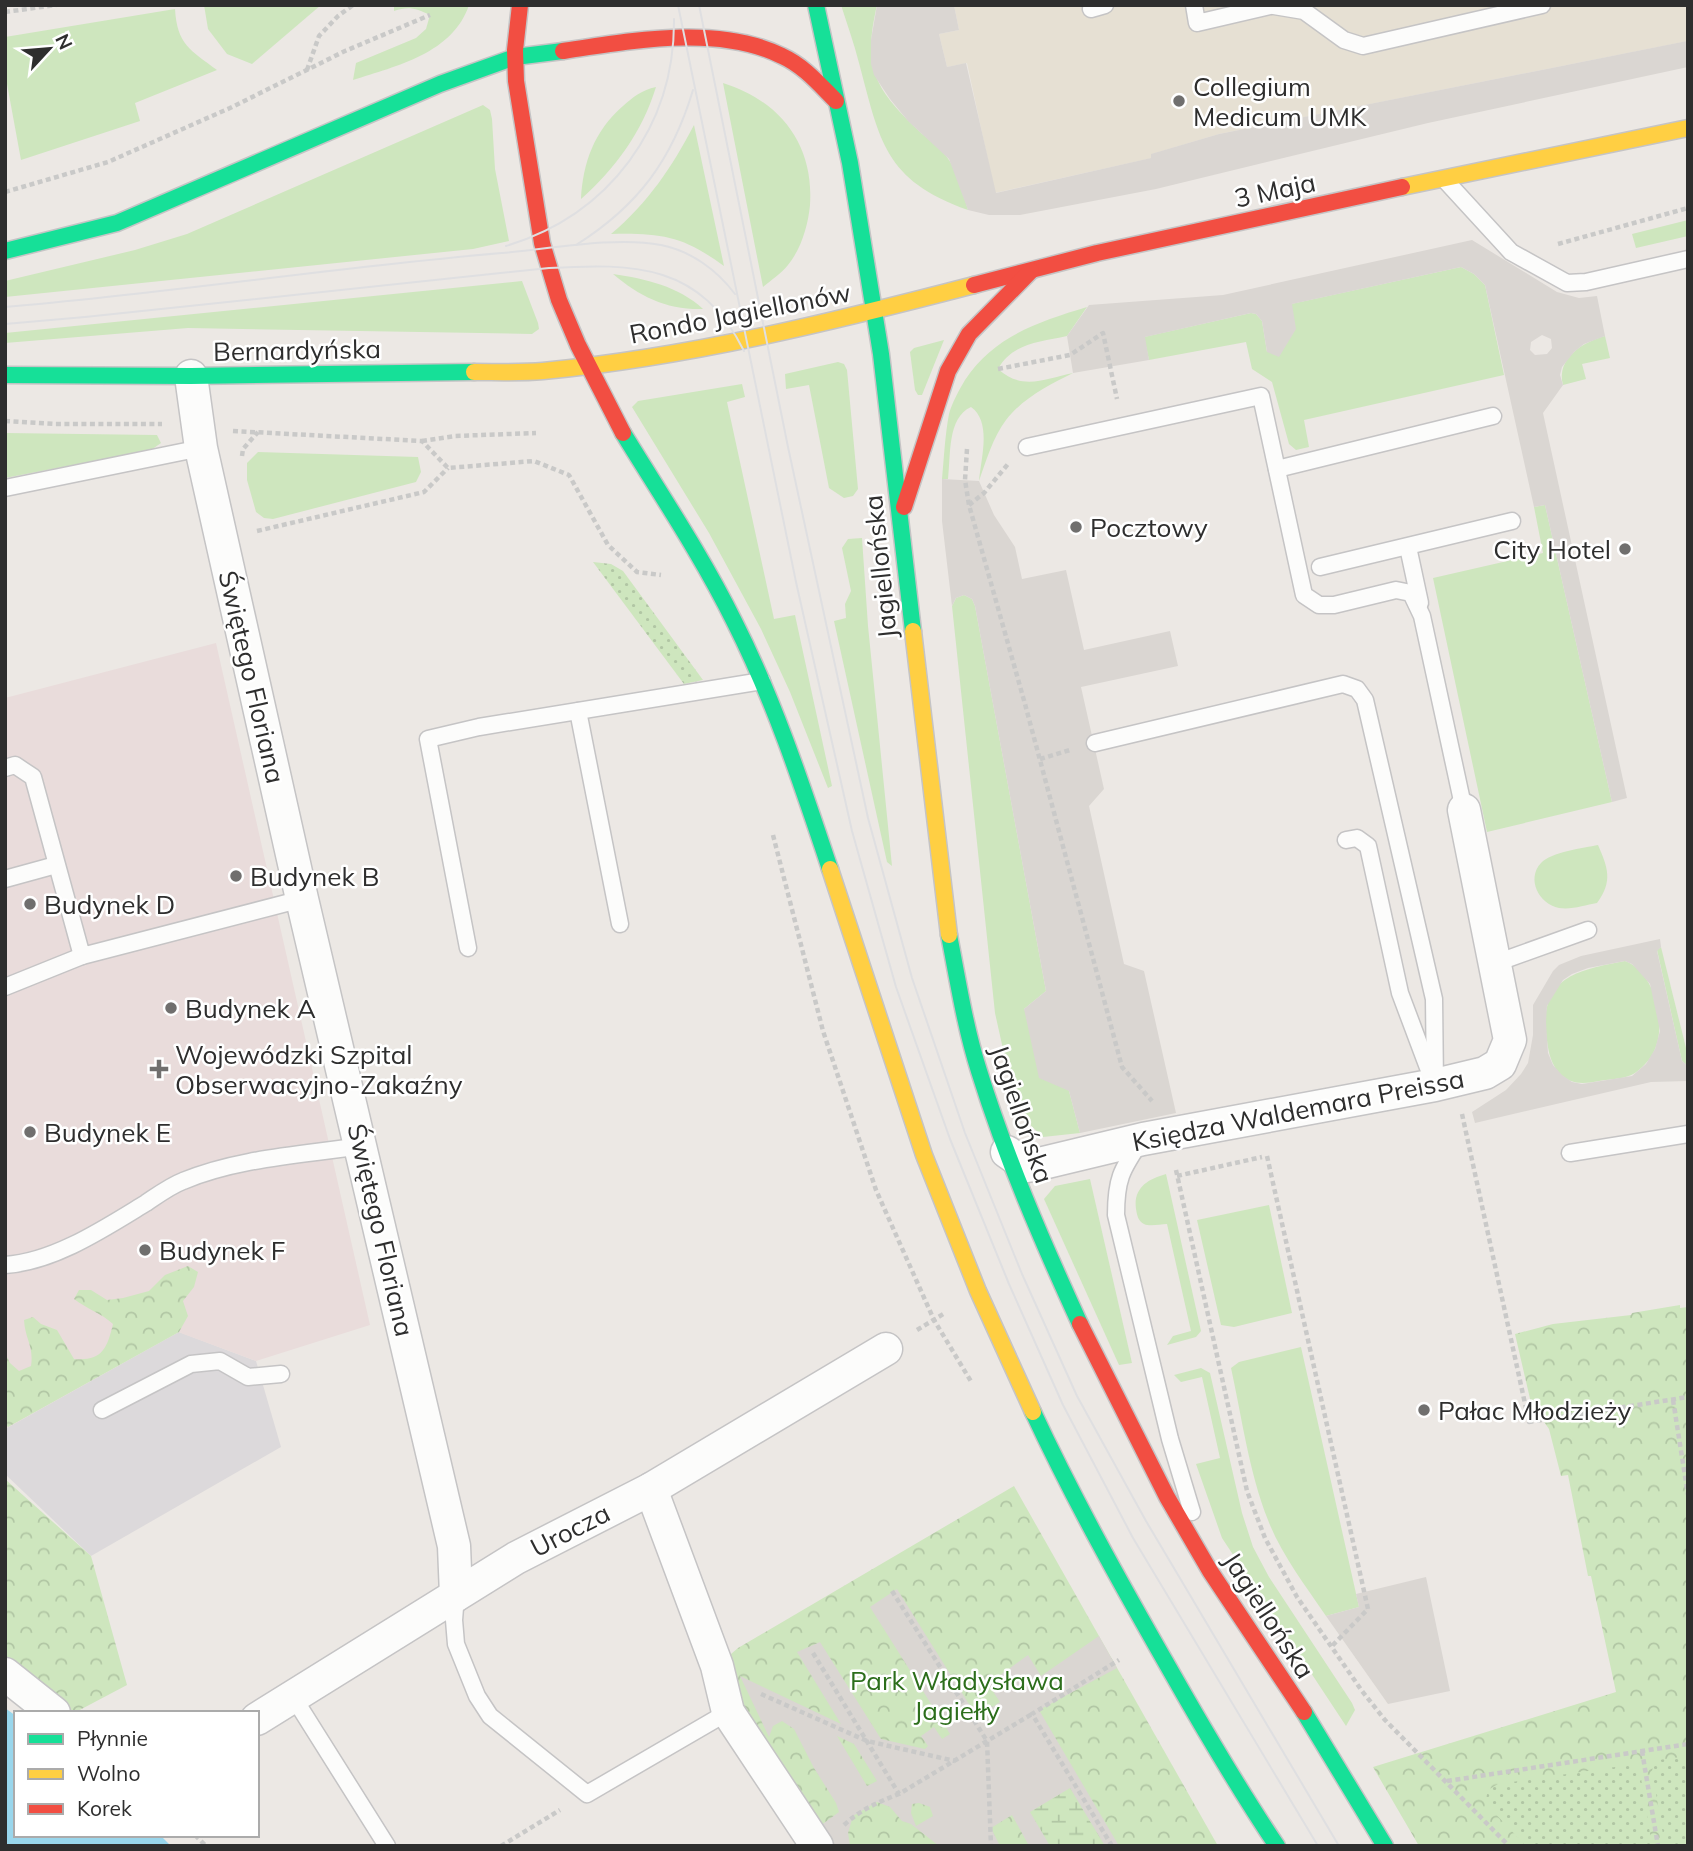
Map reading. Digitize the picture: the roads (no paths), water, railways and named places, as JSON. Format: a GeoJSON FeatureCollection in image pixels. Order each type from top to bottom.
{"type":"FeatureCollection","features":[{"type":"Feature","properties":{"kind":"main road"},"geometry":{"type":"LineString","coordinates":[[520,5],[515,57],[540,234],[555,286],[619,426],[710,574],[762,681],[808,799],[860,970],[918,1138],[984,1306],[1082,1513],[1248,1803],[1277,1846]]}},
{"type":"Feature","properties":{"kind":"main road"},"geometry":{"type":"LineString","coordinates":[[816,5],[836,101]]}},
{"type":"Feature","properties":{"kind":"main road"},"geometry":{"type":"LineString","coordinates":[[5,251],[117,223],[440,84],[515,57],[627,42],[700,38],[731,40],[781,55],[804,69],[836,101]]}},
{"type":"Feature","properties":{"kind":"main road","name":"Rondo Jagiellonów"},"geometry":{"type":"LineString","coordinates":[[589,365],[722,345],[875,310],[850,163],[836,101]]}},
{"type":"Feature","properties":{"kind":"main road","name":"3 Maja"},"geometry":{"type":"LineString","coordinates":[[875,310],[1097,253],[1688,128]]}},
{"type":"Feature","properties":{"kind":"main road"},"geometry":{"type":"LineString","coordinates":[[899,522],[948,371],[969,334],[1031,271]]}},
{"type":"Feature","properties":{"kind":"main road","name":"Jagiellońska"},"geometry":{"type":"LineString","coordinates":[[875,310],[944,911],[953,962],[979,1071],[1028,1209],[1081,1327],[1167,1497],[1210,1571],[1315,1728],[1385,1846]]}},
{"type":"Feature","properties":{"kind":"main road","name":"Bernardyńska"},"geometry":{"type":"LineString","coordinates":[[5,375],[474,373],[540,371],[589,365]]}},
{"type":"Feature","properties":{"kind":"street","name":"Świętego Floriana"},"geometry":{"type":"LineString","coordinates":[[191,376],[200,438],[302,899],[454,1546],[456,1595]]}},
{"type":"Feature","properties":{"kind":"street","name":"Księdza Waldemara Preissa"},"geometry":{"type":"LineString","coordinates":[[1007,1152],[1027,1166],[1155,1137],[1435,1085],[1485,1073],[1500,1064],[1510,1040],[1464,810]]}},
{"type":"Feature","properties":{"kind":"street","name":"Urocza"},"geometry":{"type":"LineString","coordinates":[[259,1718],[516,1558],[651,1489],[886,1349]]}},
{"type":"Feature","properties":{"kind":"street"},"geometry":{"type":"LineString","coordinates":[[651,1489],[717,1666],[728,1712],[816,1845]]}},
{"type":"Feature","properties":{"kind":"street"},"geometry":{"type":"LineString","coordinates":[[5,1674],[51,1711]]}},
{"type":"Feature","properties":{"kind":"lane"},"geometry":{"type":"LineString","coordinates":[[1194,5],[1197,23],[1274,6],[1304,11],[1344,40],[1363,47],[1542,5]]}},
{"type":"Feature","properties":{"kind":"lane"},"geometry":{"type":"LineString","coordinates":[[1443,178],[1511,252],[1567,283],[1586,282],[1688,259]]}},
{"type":"Feature","properties":{"kind":"lane"},"geometry":{"type":"LineString","coordinates":[[1027,447],[1261,396],[1304,595],[1319,605],[1334,605],[1396,590],[1411,593],[1422,616]]}},
{"type":"Feature","properties":{"kind":"lane"},"geometry":{"type":"LineString","coordinates":[[1277,469],[1493,416]]}},
{"type":"Feature","properties":{"kind":"lane"},"geometry":{"type":"LineString","coordinates":[[5,488],[200,438]]}},
{"type":"Feature","properties":{"kind":"lane"},"geometry":{"type":"LineString","coordinates":[[1320,567],[1511,522]]}},
{"type":"Feature","properties":{"kind":"lane"},"geometry":{"type":"LineString","coordinates":[[1408,547],[1464,810]]}},
{"type":"Feature","properties":{"kind":"lane"},"geometry":{"type":"LineString","coordinates":[[468,948],[428,739],[479,727],[762,681]]}},
{"type":"Feature","properties":{"kind":"lane"},"geometry":{"type":"LineString","coordinates":[[1095,743],[1343,684],[1357,689],[1365,700],[1434,999],[1435,1085]]}},
{"type":"Feature","properties":{"kind":"lane"},"geometry":{"type":"LineString","coordinates":[[578,711],[620,924]]}},
{"type":"Feature","properties":{"kind":"lane"},"geometry":{"type":"LineString","coordinates":[[5,768],[15,765],[33,777],[82,956]]}},
{"type":"Feature","properties":{"kind":"lane"},"geometry":{"type":"LineString","coordinates":[[1346,841],[1357,838],[1368,846],[1400,993],[1435,1085]]}},
{"type":"Feature","properties":{"kind":"lane"},"geometry":{"type":"LineString","coordinates":[[5,880],[56,865]]}},
{"type":"Feature","properties":{"kind":"lane"},"geometry":{"type":"LineString","coordinates":[[5,987],[82,956],[302,899]]}},
{"type":"Feature","properties":{"kind":"lane"},"geometry":{"type":"LineString","coordinates":[[1496,963],[1588,930]]}},
{"type":"Feature","properties":{"kind":"lane"},"geometry":{"type":"LineString","coordinates":[[1570,1153],[1688,1135]]}},
{"type":"Feature","properties":{"kind":"lane"},"geometry":{"type":"LineString","coordinates":[[1155,1137],[1122,1169],[1116,1194],[1116,1215],[1170,1439],[1210,1571]]}},
{"type":"Feature","properties":{"kind":"lane"},"geometry":{"type":"LineString","coordinates":[[5,1265],[23,1264],[52,1255],[180,1182],[220,1167],[361,1146]]}},
{"type":"Feature","properties":{"kind":"lane"},"geometry":{"type":"LineString","coordinates":[[102,1410],[191,1364],[220,1361],[248,1377],[282,1374]]}},
{"type":"Feature","properties":{"kind":"lane","name":"Świętego Floriana"},"geometry":{"type":"LineString","coordinates":[[456,1595],[456,1644],[477,1696],[491,1716],[587,1794],[728,1712]]}},
{"type":"Feature","properties":{"kind":"lane"},"geometry":{"type":"LineString","coordinates":[[292,1695],[387,1846]]}},
{"type":"Feature","properties":{"kind":"water"},"geometry":{"type":"Polygon","coordinates":[[[5,1708],[14,1715],[14,1837],[162,1837],[171,1846],[5,1846],[5,1708]]]}},
{"type":"Feature","properties":{"kind":"tram line"},"geometry":{"type":"LineString","coordinates":[[678,5],[796,582],[852,831],[896,987],[950,1139],[1009,1284],[1063,1405],[1133,1538],[1318,1846]]}},
{"type":"Feature","properties":{"kind":"tram line"},"geometry":{"type":"LineString","coordinates":[[699,5],[788,447],[868,818],[912,978],[965,1133],[1022,1274],[1077,1396],[1146,1521],[1339,1846]]}},
{"type":"Feature","properties":{"kind":"tram line"},"geometry":{"type":"LineString","coordinates":[[506,246],[543,232],[576,213],[605,189],[629,161],[648,130],[663,96],[671,58],[674,19]]}},
{"type":"Feature","properties":{"kind":"tram line"},"geometry":{"type":"LineString","coordinates":[[576,245],[617,214],[650,179],[675,138],[693,90]]}},
{"type":"Feature","properties":{"kind":"tram line"},"geometry":{"type":"LineString","coordinates":[[5,307],[378,265],[624,242],[661,245],[683,252],[712,270],[735,294]]}},
{"type":"Feature","properties":{"kind":"tram line"},"geometry":{"type":"LineString","coordinates":[[5,324],[549,268],[610,267],[663,275],[686,285],[707,301],[727,322],[744,351]]}},
{"type":"Feature","properties":{"kind":"place","name":"Collegium Medicum UMK"},"geometry":{"type":"Point","coordinates":[1179,101]}},
{"type":"Feature","properties":{"kind":"place","name":"Pocztowy"},"geometry":{"type":"Point","coordinates":[1076,527]}},
{"type":"Feature","properties":{"kind":"place","name":"City Hotel"},"geometry":{"type":"Point","coordinates":[1625,549]}},
{"type":"Feature","properties":{"kind":"place","name":"Budynek B"},"geometry":{"type":"Point","coordinates":[236,876]}},
{"type":"Feature","properties":{"kind":"place","name":"Budynek D"},"geometry":{"type":"Point","coordinates":[30,904]}},
{"type":"Feature","properties":{"kind":"place","name":"Budynek A"},"geometry":{"type":"Point","coordinates":[171,1008]}},
{"type":"Feature","properties":{"kind":"place","name":"Wojewódzki Szpital Obserwacyjno-Zakaźny"},"geometry":{"type":"Point","coordinates":[159,1069]}},
{"type":"Feature","properties":{"kind":"place","name":"Budynek E"},"geometry":{"type":"Point","coordinates":[30,1132]}},
{"type":"Feature","properties":{"kind":"place","name":"Budynek F"},"geometry":{"type":"Point","coordinates":[145,1250]}},
{"type":"Feature","properties":{"kind":"place","name":"Pałac Młodzieży"},"geometry":{"type":"Point","coordinates":[1424,1410]}},
{"type":"Feature","properties":{"kind":"park label","name":"Park Władysława Jagiełły"},"geometry":{"type":"Point","coordinates":[957,1695]}}]}
